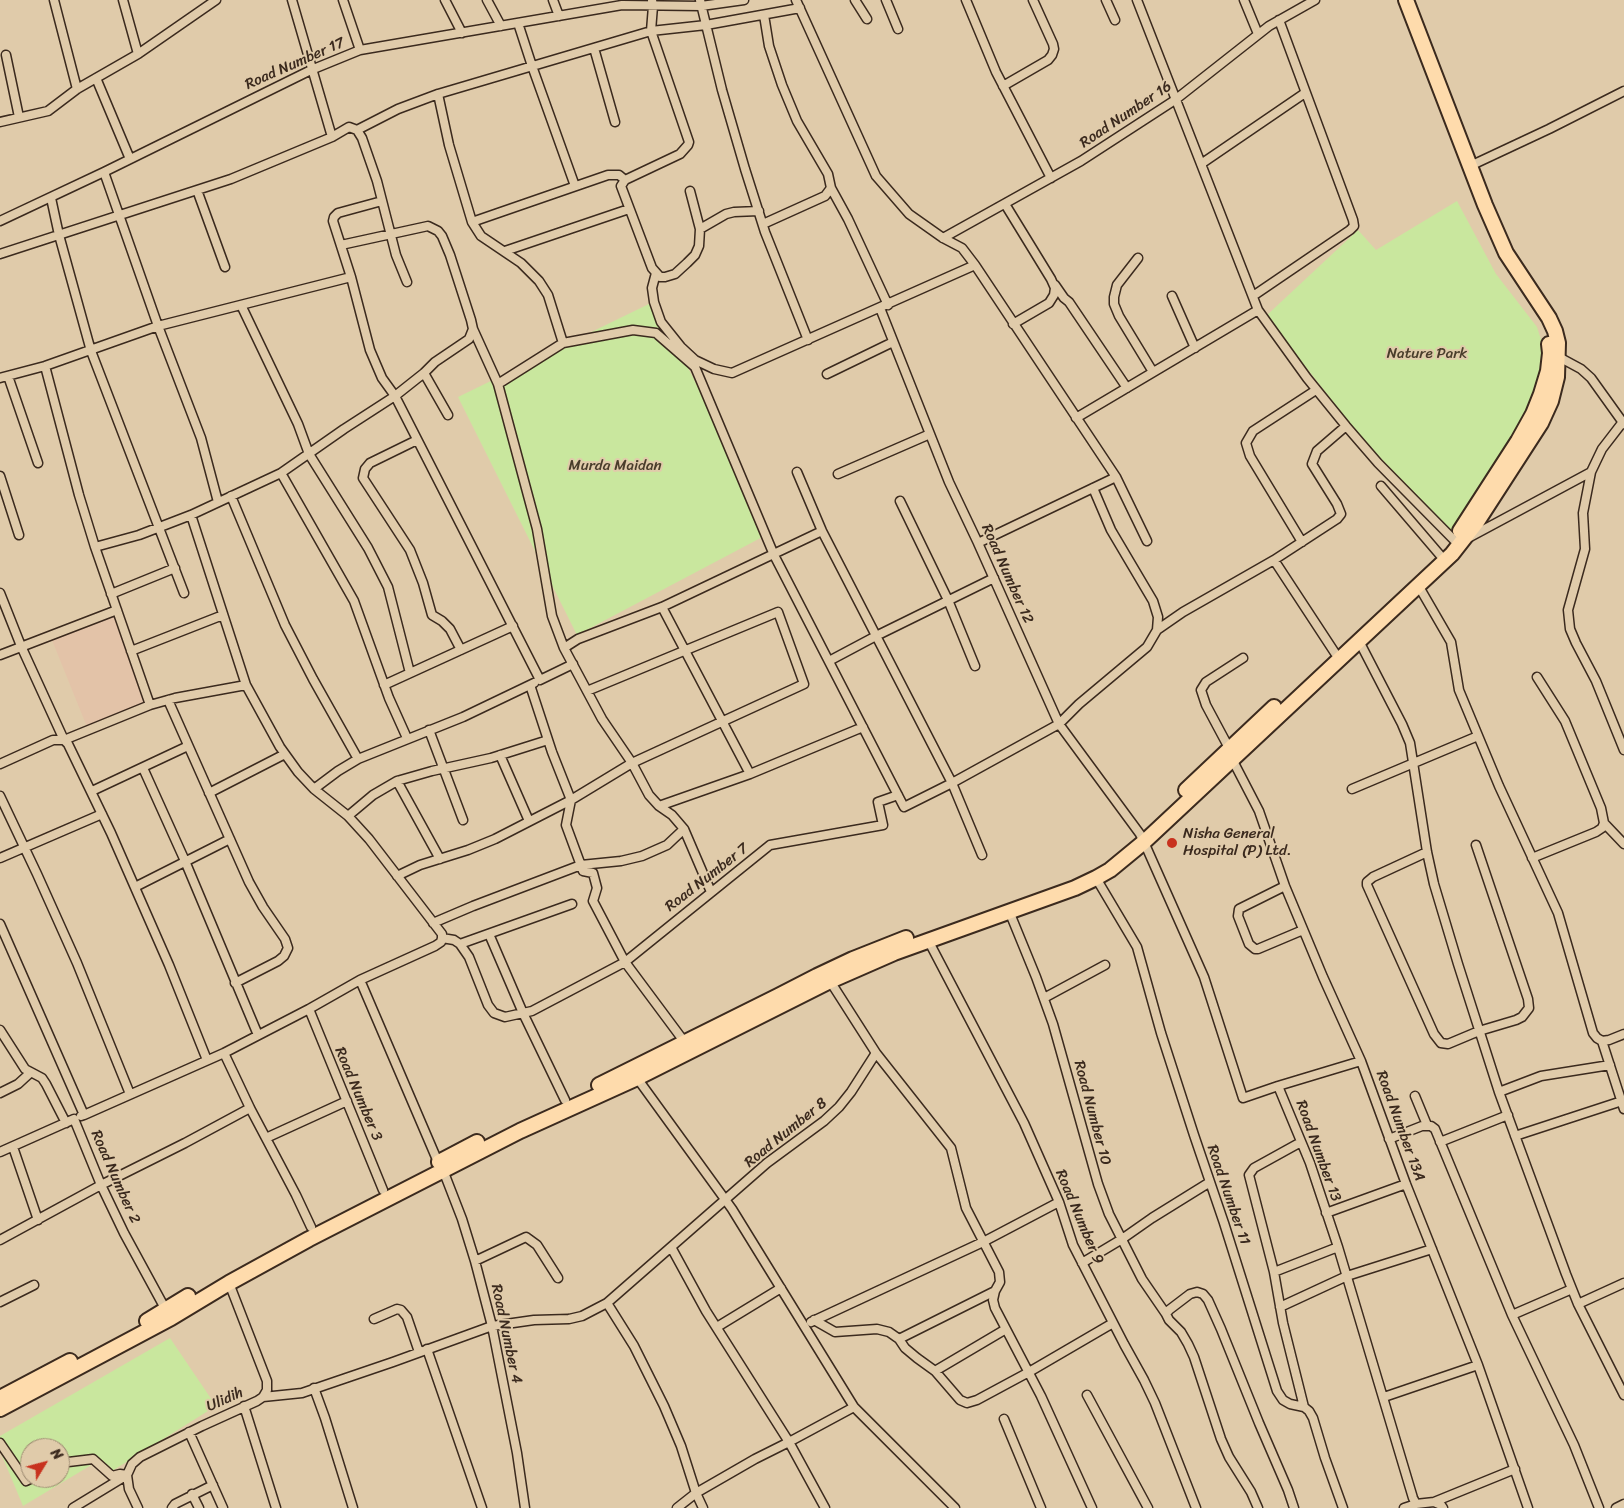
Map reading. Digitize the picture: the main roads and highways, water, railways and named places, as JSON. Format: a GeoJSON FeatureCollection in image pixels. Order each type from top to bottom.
{"type":"FeatureCollection","features":[{"type":"Feature","properties":{"kind":"highway"},"geometry":{"type":"LineString","coordinates":[[1230,754],[1359,641],[1440,566],[1495,496],[1541,423],[1551,401],[1558,377],[1554,355],[1540,319],[1497,253],[1452,142],[1399,0]]}},
{"type":"Feature","properties":{"kind":"highway"},"geometry":{"type":"LineString","coordinates":[[1406,0],[1506,253],[1555,331],[1554,355]]}},
{"type":"Feature","properties":{"kind":"highway"},"geometry":{"type":"LineString","coordinates":[[0,1398],[125,1333],[168,1314],[229,1283],[440,1166],[565,1100],[894,952],[1075,888],[1110,870],[1335,653],[1440,555],[1459,540]]}},
{"type":"Feature","properties":{"kind":"highway"},"geometry":{"type":"LineString","coordinates":[[0,1409],[168,1314],[312,1227],[383,1190],[637,1078],[688,1046],[853,959],[879,948],[1039,892],[1096,869],[1142,838]]}},
{"type":"Feature","properties":{"kind":"place","name":"Nisha General Hospital (P) Ltd."},"geometry":{"type":"Point","coordinates":[1172,843]}},
{"type":"Feature","properties":{"kind":"park label","name":"Nature Park"},"geometry":{"type":"Point","coordinates":[1427,354]}},
{"type":"Feature","properties":{"kind":"park label","name":"Murda Maidan"},"geometry":{"type":"Point","coordinates":[615,466]}}]}
